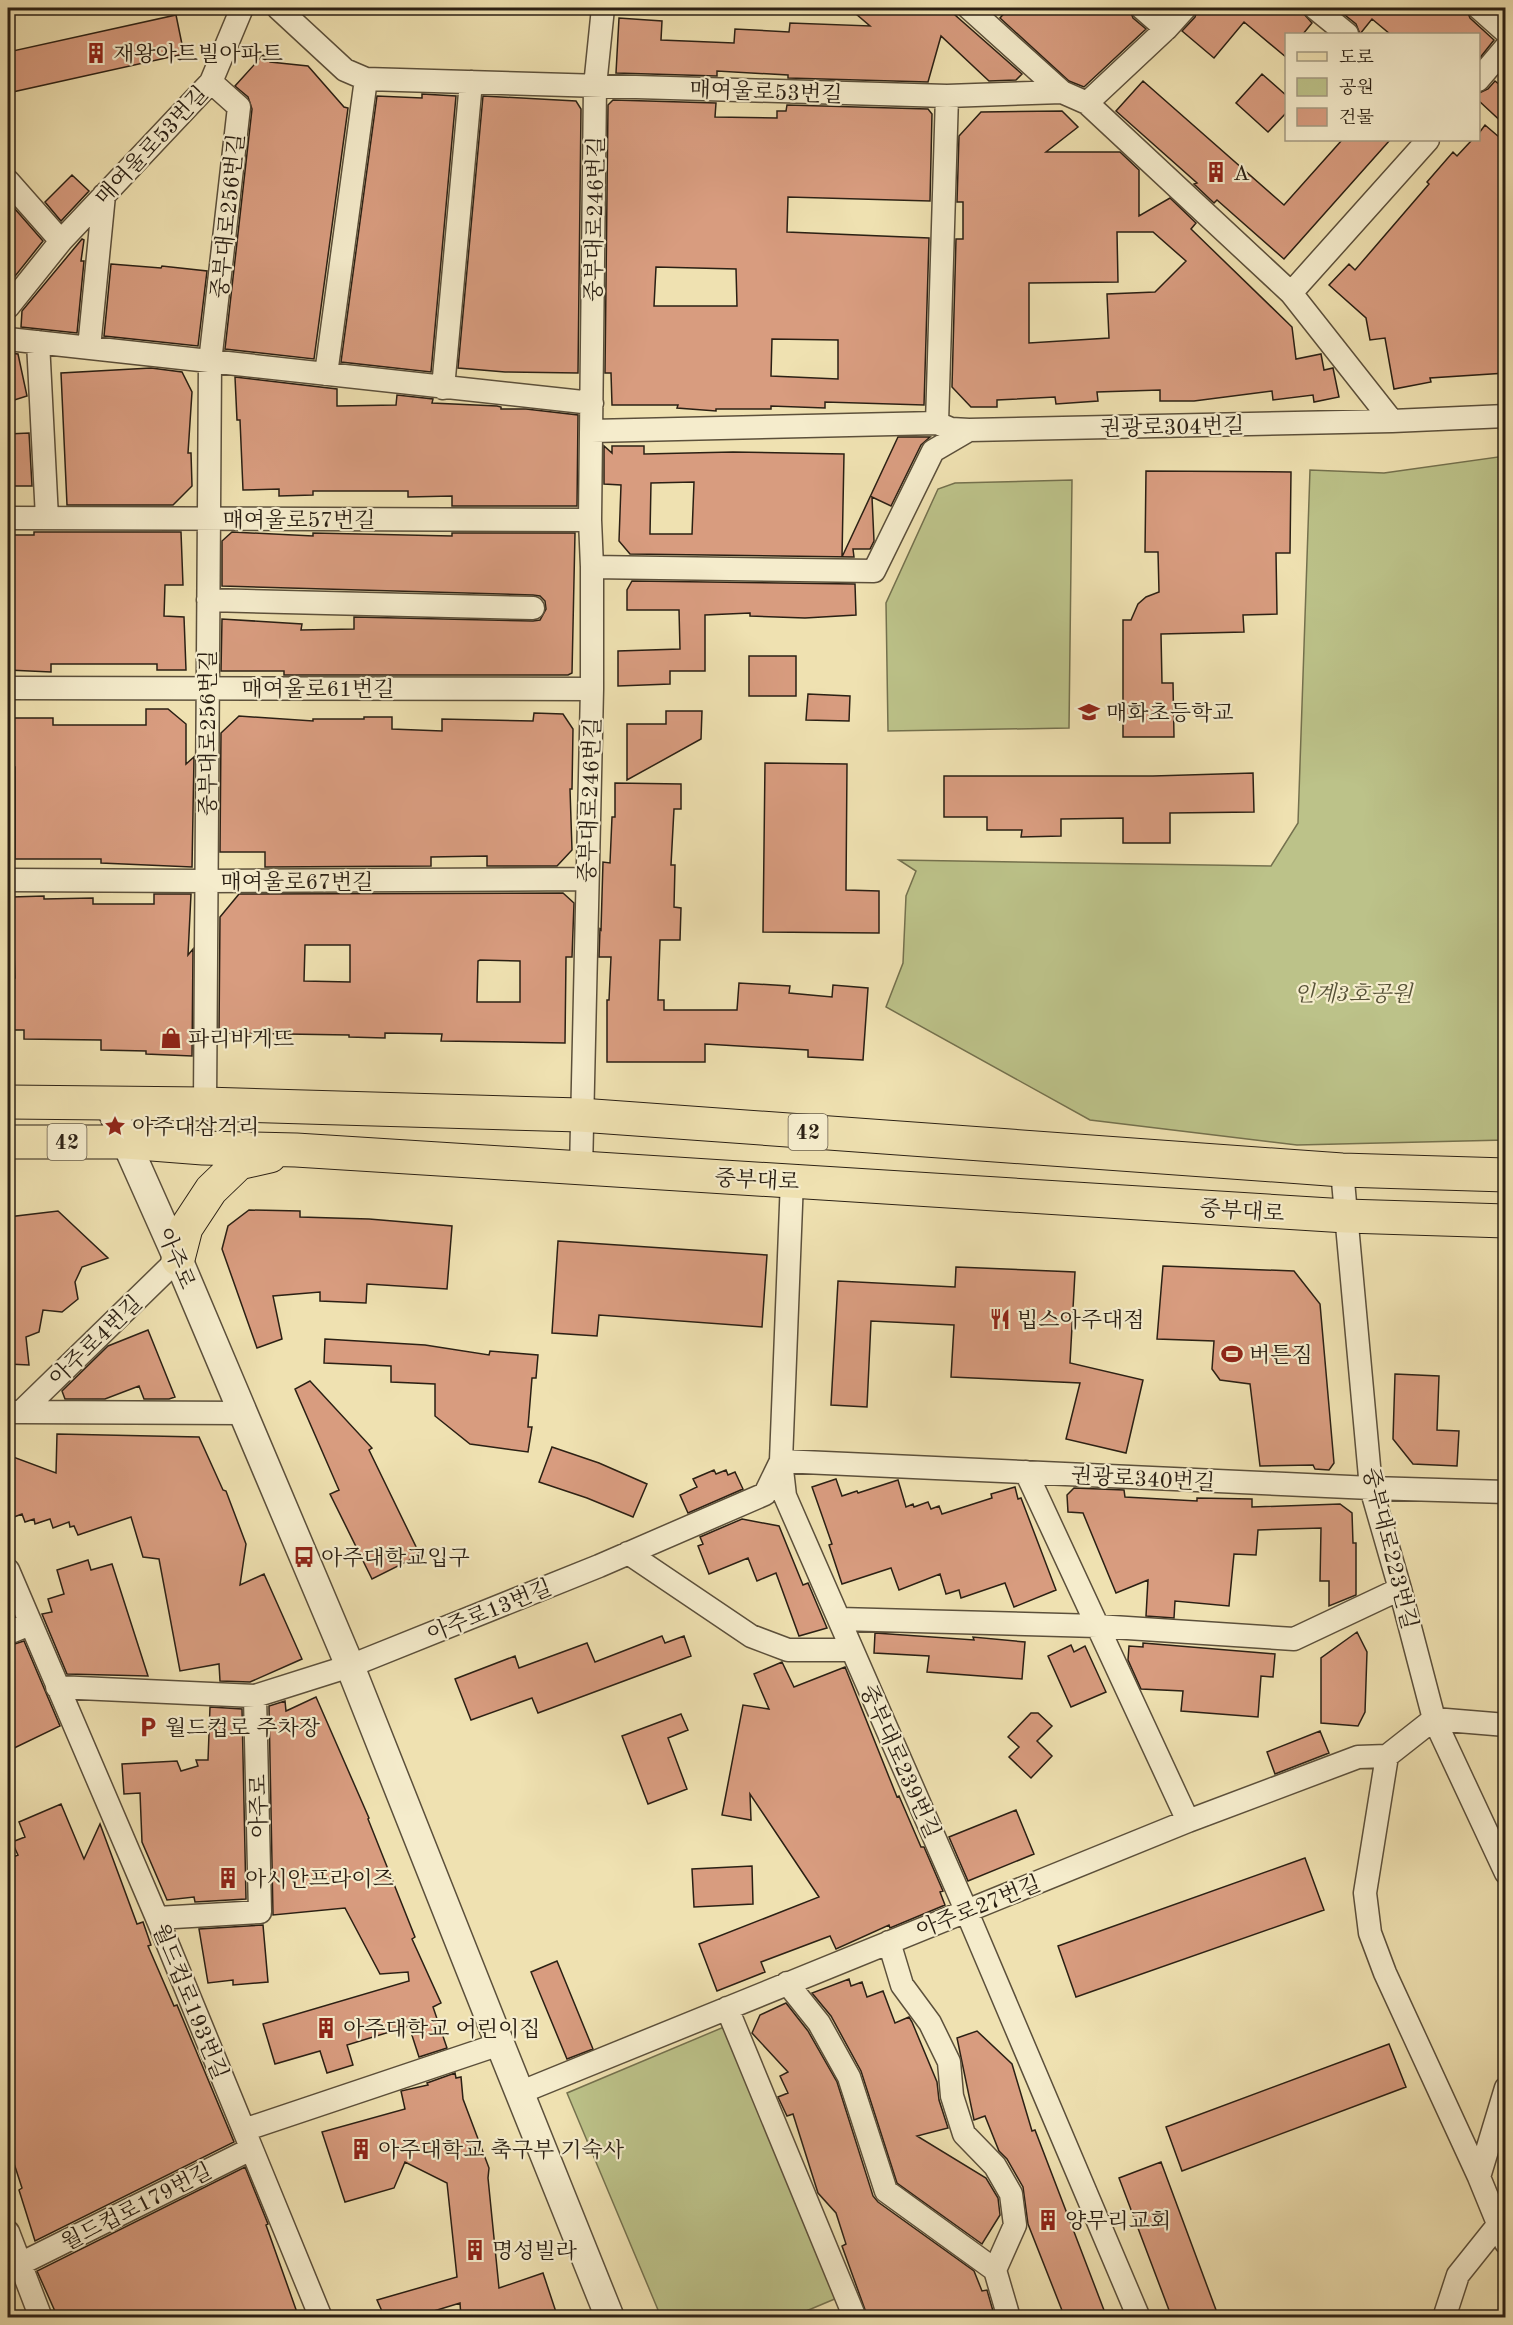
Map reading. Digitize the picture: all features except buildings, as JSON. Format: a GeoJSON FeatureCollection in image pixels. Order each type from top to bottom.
{"type":"FeatureCollection","features":[{"type":"Feature","properties":{"kind":"main road","name":"중부대로"},"geometry":{"type":"LineString","coordinates":[[8,1102],[205,1104],[580,1115],[1342,1170],[1506,1174]]}},
{"type":"Feature","properties":{"kind":"main road","name":"중부대로"},"geometry":{"type":"LineString","coordinates":[[8,1142],[126,1142],[203,1148],[296,1150],[581,1170],[792,1180],[1346,1216],[1506,1221]]}},
{"type":"Feature","properties":{"kind":"main road"},"geometry":{"type":"LineString","coordinates":[[178,1259],[186,1228],[211,1190],[240,1163],[296,1150]]}},
{"type":"Feature","properties":{"kind":"street","name":"매여울로53번길"},"geometry":{"type":"LineString","coordinates":[[8,307],[62,240],[211,81],[242,8]]}},
{"type":"Feature","properties":{"kind":"street","name":"매여울로53번길"},"geometry":{"type":"LineString","coordinates":[[278,8],[345,70],[366,79],[947,96],[1062,92]]}},
{"type":"Feature","properties":{"kind":"street","name":"중부대로246번길"},"geometry":{"type":"LineString","coordinates":[[581,1170],[580,1115],[592,689],[590,520],[595,86],[603,8]]}},
{"type":"Feature","properties":{"kind":"street"},"geometry":{"type":"LineString","coordinates":[[969,8],[1062,92],[1087,103],[1291,293],[1392,421]]}},
{"type":"Feature","properties":{"kind":"street"},"geometry":{"type":"LineString","coordinates":[[1142,8],[1166,29]]}},
{"type":"Feature","properties":{"kind":"street"},"geometry":{"type":"LineString","coordinates":[[1087,103],[1166,29],[1185,8]]}},
{"type":"Feature","properties":{"kind":"street"},"geometry":{"type":"LineString","coordinates":[[1315,8],[1346,33]]}},
{"type":"Feature","properties":{"kind":"street"},"geometry":{"type":"LineString","coordinates":[[1479,8],[1506,32]]}},
{"type":"Feature","properties":{"kind":"street"},"geometry":{"type":"LineString","coordinates":[[1480,79],[1506,47]]}},
{"type":"Feature","properties":{"kind":"street"},"geometry":{"type":"LineString","coordinates":[[326,374],[366,79]]}},
{"type":"Feature","properties":{"kind":"street","name":"중부대로256번길"},"geometry":{"type":"LineString","coordinates":[[205,1104],[210,362],[239,107],[211,81]]}},
{"type":"Feature","properties":{"kind":"street"},"geometry":{"type":"LineString","coordinates":[[443,388],[471,82]]}},
{"type":"Feature","properties":{"kind":"street"},"geometry":{"type":"LineString","coordinates":[[592,567],[874,571],[933,451],[952,427],[947,96]]}},
{"type":"Feature","properties":{"kind":"street"},"geometry":{"type":"LineString","coordinates":[[1291,293],[1427,141]]}},
{"type":"Feature","properties":{"kind":"street"},"geometry":{"type":"LineString","coordinates":[[8,181],[62,240]]}},
{"type":"Feature","properties":{"kind":"street"},"geometry":{"type":"LineString","coordinates":[[89,348],[105,195]]}},
{"type":"Feature","properties":{"kind":"street"},"geometry":{"type":"LineString","coordinates":[[8,339],[592,403]]}},
{"type":"Feature","properties":{"kind":"street"},"geometry":{"type":"LineString","coordinates":[[38,342],[47,518]]}},
{"type":"Feature","properties":{"kind":"street","name":"권광로304번길"},"geometry":{"type":"LineString","coordinates":[[952,427],[1392,421],[1506,416]]}},
{"type":"Feature","properties":{"kind":"street"},"geometry":{"type":"LineString","coordinates":[[592,431],[952,427]]}},
{"type":"Feature","properties":{"kind":"street","name":"매여울로57번길"},"geometry":{"type":"LineString","coordinates":[[8,518],[590,520]]}},
{"type":"Feature","properties":{"kind":"street"},"geometry":{"type":"LineString","coordinates":[[208,600],[533,608]]}},
{"type":"Feature","properties":{"kind":"street","name":"매여울로61번길"},"geometry":{"type":"LineString","coordinates":[[8,688],[592,689]]}},
{"type":"Feature","properties":{"kind":"street","name":"매여울로67번길"},"geometry":{"type":"LineString","coordinates":[[8,880],[586,879]]}},
{"type":"Feature","properties":{"kind":"street","name":"아주로"},"geometry":{"type":"LineString","coordinates":[[109,1104],[178,1259],[350,1666],[610,2318]]}},
{"type":"Feature","properties":{"kind":"street","name":"중부대로223번길"},"geometry":{"type":"LineString","coordinates":[[1342,1170],[1371,1488],[1434,1719],[1506,1873]]}},
{"type":"Feature","properties":{"kind":"street","name":"중부대로239번길"},"geometry":{"type":"LineString","coordinates":[[792,1180],[781,1461],[785,1496],[966,1910],[1139,2318]]}},
{"type":"Feature","properties":{"kind":"street","name":"아주로4번길"},"geometry":{"type":"LineString","coordinates":[[14,1412],[178,1259]]}},
{"type":"Feature","properties":{"kind":"street"},"geometry":{"type":"LineString","coordinates":[[14,1412],[243,1413]]}},
{"type":"Feature","properties":{"kind":"street","name":"권광로340번길"},"geometry":{"type":"LineString","coordinates":[[781,1461],[1506,1492]]}},
{"type":"Feature","properties":{"kind":"street","name":"아주로13번길"},"geometry":{"type":"LineString","coordinates":[[350,1666],[628,1553],[765,1494],[781,1461]]}},
{"type":"Feature","properties":{"kind":"street"},"geometry":{"type":"LineString","coordinates":[[1026,1472],[1188,1821]]}},
{"type":"Feature","properties":{"kind":"street"},"geometry":{"type":"LineString","coordinates":[[628,1553],[751,1636],[788,1650],[852,1650]]}},
{"type":"Feature","properties":{"kind":"street","name":"월드컵로193번길"},"geometry":{"type":"LineString","coordinates":[[8,1570],[157,1918],[321,2318]]}},
{"type":"Feature","properties":{"kind":"street"},"geometry":{"type":"LineString","coordinates":[[838,1619],[1097,1626],[1294,1639],[1400,1589]]}},
{"type":"Feature","properties":{"kind":"street"},"geometry":{"type":"LineString","coordinates":[[8,1633],[30,1624]]}},
{"type":"Feature","properties":{"kind":"street"},"geometry":{"type":"LineString","coordinates":[[57,1687],[255,1696],[350,1666]]}},
{"type":"Feature","properties":{"kind":"street","name":"아주로"},"geometry":{"type":"LineString","coordinates":[[157,1918],[260,1912],[255,1696]]}},
{"type":"Feature","properties":{"kind":"street"},"geometry":{"type":"LineString","coordinates":[[1444,2318],[1458,2275],[1502,2234],[1479,2177],[1385,1973],[1370,1933],[1365,1893],[1387,1756],[1434,1719],[1506,1725]]}},
{"type":"Feature","properties":{"kind":"street","name":"아주로27번길"},"geometry":{"type":"LineString","coordinates":[[519,2093],[1188,1821],[1358,1757],[1387,1756]]}},
{"type":"Feature","properties":{"kind":"street"},"geometry":{"type":"LineString","coordinates":[[889,1942],[902,1985],[930,2023],[949,2062],[952,2096],[964,2134],[995,2166],[1011,2194],[1016,2225],[995,2270]]}},
{"type":"Feature","properties":{"kind":"street"},"geometry":{"type":"LineString","coordinates":[[787,1983],[819,2023],[849,2077],[886,2191],[995,2270],[1009,2318]]}},
{"type":"Feature","properties":{"kind":"street"},"geometry":{"type":"LineString","coordinates":[[727,2008],[855,2318]]}},
{"type":"Feature","properties":{"kind":"street"},"geometry":{"type":"LineString","coordinates":[[248,2139],[500,2044]]}},
{"type":"Feature","properties":{"kind":"street"},"geometry":{"type":"LineString","coordinates":[[1479,2177],[1506,2088]]}},
{"type":"Feature","properties":{"kind":"street","name":"월드컵로179번길"},"geometry":{"type":"LineString","coordinates":[[20,2264],[248,2139]]}},
{"type":"Feature","properties":{"kind":"street"},"geometry":{"type":"LineString","coordinates":[[8,2232],[41,2318]]}},
{"type":"Feature","properties":{"kind":"green space","name":"인계3호공원"},"geometry":{"type":"Polygon","coordinates":[[[1505,456],[1505,1140],[1297,1145],[1090,1120],[886,1007],[903,963],[906,896],[916,871],[899,860],[1271,866],[1298,823],[1310,470],[1384,473],[1505,456]]]}},
{"type":"Feature","properties":{"kind":"green space"},"geometry":{"type":"Polygon","coordinates":[[[1072,480],[1069,728],[888,731],[886,603],[938,489],[955,483],[1072,480]]]}},
{"type":"Feature","properties":{"kind":"green space"},"geometry":{"type":"Polygon","coordinates":[[[724,2027],[837,2298],[792,2317],[661,2317],[567,2093],[724,2027]]]}},
{"type":"Feature","properties":{"kind":"place","name":"재왕아트빌아파트"},"geometry":{"type":"Point","coordinates":[96,53]}},
{"type":"Feature","properties":{"kind":"place","name":"A"},"geometry":{"type":"Point","coordinates":[1216,172]}},
{"type":"Feature","properties":{"kind":"place","name":"매화초등학교"},"geometry":{"type":"Point","coordinates":[1089,712]}},
{"type":"Feature","properties":{"kind":"place","name":"파리바게뜨"},"geometry":{"type":"Point","coordinates":[171,1038]}},
{"type":"Feature","properties":{"kind":"place","name":"아주대삼거리"},"geometry":{"type":"Point","coordinates":[115,1126]}},
{"type":"Feature","properties":{"kind":"place","name":"빕스아주대점"},"geometry":{"type":"Point","coordinates":[1000,1319]}},
{"type":"Feature","properties":{"kind":"place","name":"버튼짐"},"geometry":{"type":"Point","coordinates":[1232,1354]}},
{"type":"Feature","properties":{"kind":"place","name":"아주대학교입구"},"geometry":{"type":"Point","coordinates":[304,1557]}},
{"type":"Feature","properties":{"kind":"place","name":"월드컵로 주차장"},"geometry":{"type":"Point","coordinates":[148,1727]}},
{"type":"Feature","properties":{"kind":"place","name":"아시안프라이즈"},"geometry":{"type":"Point","coordinates":[228,1878]}},
{"type":"Feature","properties":{"kind":"place","name":"아주대학교 어린이집"},"geometry":{"type":"Point","coordinates":[326,2028]}},
{"type":"Feature","properties":{"kind":"place","name":"아주대학교 축구부 기숙사"},"geometry":{"type":"Point","coordinates":[361,2149]}},
{"type":"Feature","properties":{"kind":"place","name":"양무리교회"},"geometry":{"type":"Point","coordinates":[1048,2220]}},
{"type":"Feature","properties":{"kind":"place","name":"명성빌라"},"geometry":{"type":"Point","coordinates":[475,2250]}}]}
